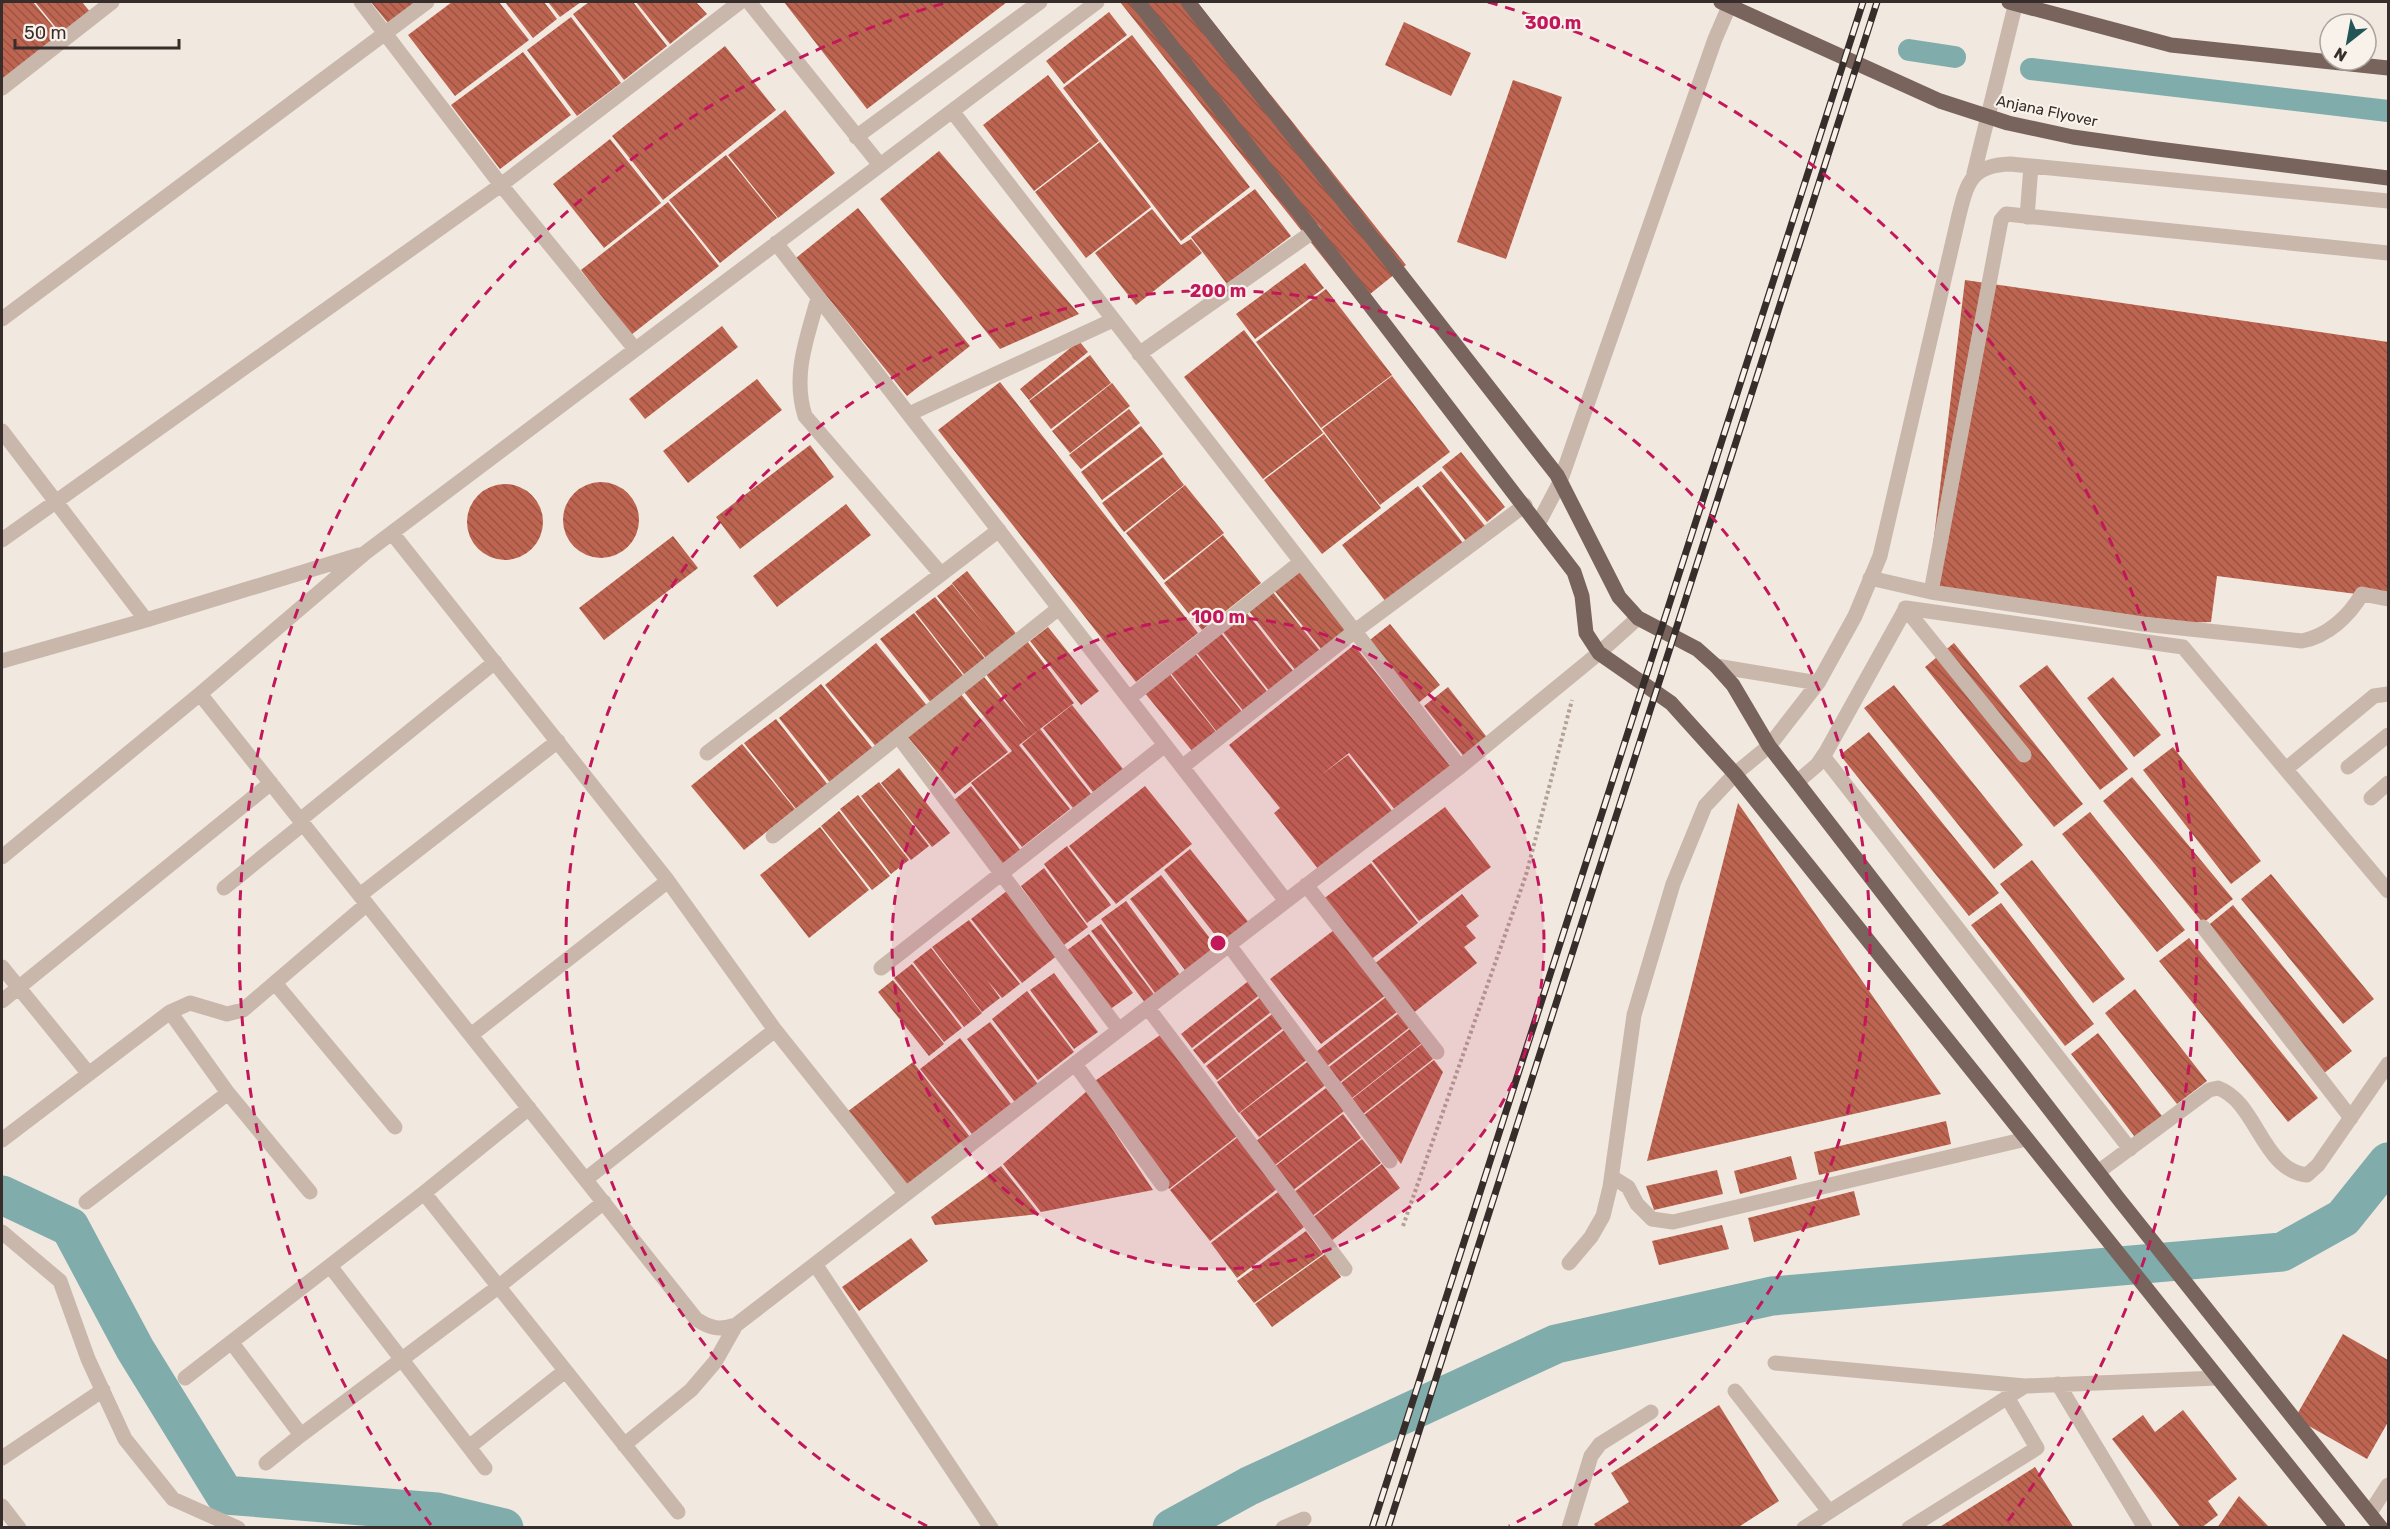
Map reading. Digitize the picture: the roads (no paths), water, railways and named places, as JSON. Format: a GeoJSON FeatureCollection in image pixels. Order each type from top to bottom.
{"type":"FeatureCollection","features":[{"type":"Feature","properties":{"kind":"main road"},"geometry":{"type":"LineString","coordinates":[[1138,2],[1574,572],[1582,596],[1586,633],[1599,653],[1671,703],[1735,774],[2338,1527]]}},
{"type":"Feature","properties":{"kind":"main road"},"geometry":{"type":"LineString","coordinates":[[1188,2],[1560,482],[1619,597],[1638,618],[1697,649],[1734,685],[1769,746],[2118,1198],[2381,1527]]}},
{"type":"Feature","properties":{"kind":"main road","name":"Anjana Flyover"},"geometry":{"type":"LineString","coordinates":[[1721,2],[1940,101],[2008,123],[2150,148],[2388,178]]}},
{"type":"Feature","properties":{"kind":"main road"},"geometry":{"type":"LineString","coordinates":[[2009,2],[2171,45],[2388,68]]}},
{"type":"Feature","properties":{"kind":"street"},"geometry":{"type":"LineString","coordinates":[[2,88],[112,2]]}},
{"type":"Feature","properties":{"kind":"street"},"geometry":{"type":"LineString","coordinates":[[361,2],[501,185],[635,349]]}},
{"type":"Feature","properties":{"kind":"street"},"geometry":{"type":"LineString","coordinates":[[2,319],[427,2]]}},
{"type":"Feature","properties":{"kind":"street"},"geometry":{"type":"LineString","coordinates":[[2,540],[501,185],[740,2]]}},
{"type":"Feature","properties":{"kind":"street"},"geometry":{"type":"LineString","coordinates":[[749,2],[880,165]]}},
{"type":"Feature","properties":{"kind":"street"},"geometry":{"type":"LineString","coordinates":[[856,137],[1040,2]]}},
{"type":"Feature","properties":{"kind":"street"},"geometry":{"type":"LineString","coordinates":[[2,857],[200,694],[365,553],[1097,2]]}},
{"type":"Feature","properties":{"kind":"street"},"geometry":{"type":"LineString","coordinates":[[1538,524],[1560,482],[1715,39],[1731,2]]}},
{"type":"Feature","properties":{"kind":"street"},"geometry":{"type":"LineString","coordinates":[[1569,1263],[1591,1237],[1603,1216],[1612,1177],[1634,1015],[1673,884],[1706,806],[1735,774],[1769,746],[1818,683],[1855,616],[1880,556],[1964,193],[1974,173],[2016,2]]}},
{"type":"Feature","properties":{"kind":"street"},"geometry":{"type":"LineString","coordinates":[[952,111],[1460,767]]}},
{"type":"Feature","properties":{"kind":"street"},"geometry":{"type":"LineString","coordinates":[[1974,173],[1992,164],[2031,166],[2388,201]]}},
{"type":"Feature","properties":{"kind":"street"},"geometry":{"type":"LineString","coordinates":[[2027,217],[2031,166]]}},
{"type":"Feature","properties":{"kind":"street"},"geometry":{"type":"LineString","coordinates":[[1931,592],[2001,220],[2006,214],[2388,253]]}},
{"type":"Feature","properties":{"kind":"street"},"geometry":{"type":"LineString","coordinates":[[1139,354],[1314,231]]}},
{"type":"Feature","properties":{"kind":"street"},"geometry":{"type":"LineString","coordinates":[[776,243],[1286,901]]}},
{"type":"Feature","properties":{"kind":"street"},"geometry":{"type":"LineString","coordinates":[[819,298],[799,366],[799,397],[805,416],[941,574]]}},
{"type":"Feature","properties":{"kind":"street"},"geometry":{"type":"LineString","coordinates":[[909,414],[1113,320]]}},
{"type":"Feature","properties":{"kind":"street"},"geometry":{"type":"LineString","coordinates":[[2,431],[146,620]]}},
{"type":"Feature","properties":{"kind":"street"},"geometry":{"type":"LineString","coordinates":[[1182,767],[1354,631],[1525,505]]}},
{"type":"Feature","properties":{"kind":"street"},"geometry":{"type":"LineString","coordinates":[[707,753],[999,530]]}},
{"type":"Feature","properties":{"kind":"street"},"geometry":{"type":"LineString","coordinates":[[392,533],[668,881],[775,1030],[905,1193]]}},
{"type":"Feature","properties":{"kind":"street"},"geometry":{"type":"LineString","coordinates":[[2,661],[365,553]]}},
{"type":"Feature","properties":{"kind":"street"},"geometry":{"type":"LineString","coordinates":[[1129,698],[1301,562]]}},
{"type":"Feature","properties":{"kind":"street"},"geometry":{"type":"LineString","coordinates":[[1870,578],[1931,592],[2143,624],[2302,641],[2316,639],[2351,612],[2362,594],[2388,599]]}},
{"type":"Feature","properties":{"kind":"street"},"geometry":{"type":"LineString","coordinates":[[773,837],[1059,608]]}},
{"type":"Feature","properties":{"kind":"street"},"geometry":{"type":"LineString","coordinates":[[1905,609],[2024,755]]}},
{"type":"Feature","properties":{"kind":"street"},"geometry":{"type":"LineString","coordinates":[[1797,782],[1817,765],[1823,756],[1905,609]]}},
{"type":"Feature","properties":{"kind":"street"},"geometry":{"type":"LineString","coordinates":[[1905,609],[2183,647],[2388,891]]}},
{"type":"Feature","properties":{"kind":"street"},"geometry":{"type":"LineString","coordinates":[[200,694],[696,1319],[708,1327],[722,1329],[736,1325],[1460,767],[1599,653],[1638,618]]}},
{"type":"Feature","properties":{"kind":"street"},"geometry":{"type":"LineString","coordinates":[[224,888],[495,662]]}},
{"type":"Feature","properties":{"kind":"street"},"geometry":{"type":"LineString","coordinates":[[1716,666],[1818,683]]}},
{"type":"Feature","properties":{"kind":"street"},"geometry":{"type":"LineString","coordinates":[[2286,769],[2374,696],[2388,694]]}},
{"type":"Feature","properties":{"kind":"street"},"geometry":{"type":"LineString","coordinates":[[2348,767],[2388,735]]}},
{"type":"Feature","properties":{"kind":"street"},"geometry":{"type":"LineString","coordinates":[[898,736],[1119,1030]]}},
{"type":"Feature","properties":{"kind":"street"},"geometry":{"type":"LineString","coordinates":[[2,1140],[170,1012],[190,1003],[227,1014],[243,1010],[364,899],[558,741]]}},
{"type":"Feature","properties":{"kind":"street"},"geometry":{"type":"LineString","coordinates":[[881,968],[1165,745]]}},
{"type":"Feature","properties":{"kind":"street"},"geometry":{"type":"LineString","coordinates":[[1823,756],[2130,1149]]}},
{"type":"Feature","properties":{"kind":"street"},"geometry":{"type":"LineString","coordinates":[[2,1001],[271,783]]}},
{"type":"Feature","properties":{"kind":"street"},"geometry":{"type":"LineString","coordinates":[[2371,798],[2388,783]]}},
{"type":"Feature","properties":{"kind":"street"},"geometry":{"type":"LineString","coordinates":[[471,1035],[668,881]]}},
{"type":"Feature","properties":{"kind":"street"},"geometry":{"type":"LineString","coordinates":[[1306,885],[1437,1052]]}},
{"type":"Feature","properties":{"kind":"street"},"geometry":{"type":"LineString","coordinates":[[2203,927],[2351,1118]]}},
{"type":"Feature","properties":{"kind":"street"},"geometry":{"type":"LineString","coordinates":[[1229,945],[1390,1161]]}},
{"type":"Feature","properties":{"kind":"street"},"geometry":{"type":"LineString","coordinates":[[2,967],[89,1074]]}},
{"type":"Feature","properties":{"kind":"street"},"geometry":{"type":"LineString","coordinates":[[275,983],[395,1127]]}},
{"type":"Feature","properties":{"kind":"street"},"geometry":{"type":"LineString","coordinates":[[1148,1008],[1346,1269]]}},
{"type":"Feature","properties":{"kind":"street"},"geometry":{"type":"LineString","coordinates":[[170,1012],[228,1093],[310,1192]]}},
{"type":"Feature","properties":{"kind":"street"},"geometry":{"type":"LineString","coordinates":[[586,1179],[775,1030]]}},
{"type":"Feature","properties":{"kind":"street"},"geometry":{"type":"LineString","coordinates":[[1075,1064],[1162,1184]]}},
{"type":"Feature","properties":{"kind":"street"},"geometry":{"type":"LineString","coordinates":[[2098,1172],[2209,1089],[2218,1088],[2233,1097],[2282,1164],[2296,1174],[2307,1175],[2318,1166],[2388,1064]]}},
{"type":"Feature","properties":{"kind":"street"},"geometry":{"type":"LineString","coordinates":[[86,1202],[228,1093]]}},
{"type":"Feature","properties":{"kind":"street"},"geometry":{"type":"LineString","coordinates":[[185,1378],[424,1193],[529,1108]]}},
{"type":"Feature","properties":{"kind":"street"},"geometry":{"type":"LineString","coordinates":[[1612,1177],[1628,1187],[1637,1204],[1652,1219],[1673,1222],[2026,1139]]}},
{"type":"Feature","properties":{"kind":"street"},"geometry":{"type":"LineString","coordinates":[[424,1193],[678,1512]]}},
{"type":"Feature","properties":{"kind":"street"},"geometry":{"type":"LineString","coordinates":[[267,1463],[498,1287],[604,1202]]}},
{"type":"Feature","properties":{"kind":"street"},"geometry":{"type":"LineString","coordinates":[[2,1232],[60,1281],[125,1439],[173,1499],[238,1527]]}},
{"type":"Feature","properties":{"kind":"street"},"geometry":{"type":"LineString","coordinates":[[815,1264],[992,1527]]}},
{"type":"Feature","properties":{"kind":"street"},"geometry":{"type":"LineString","coordinates":[[330,1266],[485,1468]]}},
{"type":"Feature","properties":{"kind":"street"},"geometry":{"type":"LineString","coordinates":[[624,1446],[691,1390],[715,1362],[736,1325]]}},
{"type":"Feature","properties":{"kind":"street"},"geometry":{"type":"LineString","coordinates":[[232,1343],[301,1435]]}},
{"type":"Feature","properties":{"kind":"street"},"geometry":{"type":"LineString","coordinates":[[1775,1363],[2025,1386],[2217,1378]]}},
{"type":"Feature","properties":{"kind":"street"},"geometry":{"type":"LineString","coordinates":[[469,1447],[565,1371]]}},
{"type":"Feature","properties":{"kind":"street"},"geometry":{"type":"LineString","coordinates":[[2058,1384],[2145,1527]]}},
{"type":"Feature","properties":{"kind":"street"},"geometry":{"type":"LineString","coordinates":[[1806,1527],[1828,1510],[2025,1386]]}},
{"type":"Feature","properties":{"kind":"street"},"geometry":{"type":"LineString","coordinates":[[2,1458],[103,1390]]}},
{"type":"Feature","properties":{"kind":"street"},"geometry":{"type":"LineString","coordinates":[[1735,1391],[1828,1510]]}},
{"type":"Feature","properties":{"kind":"street"},"geometry":{"type":"LineString","coordinates":[[1909,1527],[2037,1448],[2007,1397]]}},
{"type":"Feature","properties":{"kind":"street"},"geometry":{"type":"LineString","coordinates":[[1569,1527],[1590,1456],[1600,1444],[1651,1412]]}},
{"type":"Feature","properties":{"kind":"street"},"geometry":{"type":"LineString","coordinates":[[2370,1513],[2388,1485]]}},
{"type":"Feature","properties":{"kind":"street"},"geometry":{"type":"LineString","coordinates":[[2,1506],[20,1527]]}},
{"type":"Feature","properties":{"kind":"street"},"geometry":{"type":"LineString","coordinates":[[1283,1527],[1304,1520]]}},
{"type":"Feature","properties":{"kind":"waterway"},"geometry":{"type":"LineString","coordinates":[[1909,50],[1955,57]]}},
{"type":"Feature","properties":{"kind":"waterway"},"geometry":{"type":"LineString","coordinates":[[2031,69],[2388,111]]}},
{"type":"Feature","properties":{"kind":"waterway"},"geometry":{"type":"LineString","coordinates":[[1172,1528],[1249,1486],[1556,1344],[1772,1296],[2282,1252],[2343,1218],[2388,1162]]}},
{"type":"Feature","properties":{"kind":"waterway"},"geometry":{"type":"LineString","coordinates":[[2,1195],[70,1227],[135,1349],[225,1495],[437,1512],[504,1528]]}},
{"type":"Feature","properties":{"kind":"railway"},"geometry":{"type":"LineString","coordinates":[[1372,1528],[1863,2]]}},
{"type":"Feature","properties":{"kind":"railway"},"geometry":{"type":"LineString","coordinates":[[1388,1528],[1877,2]]}}]}
